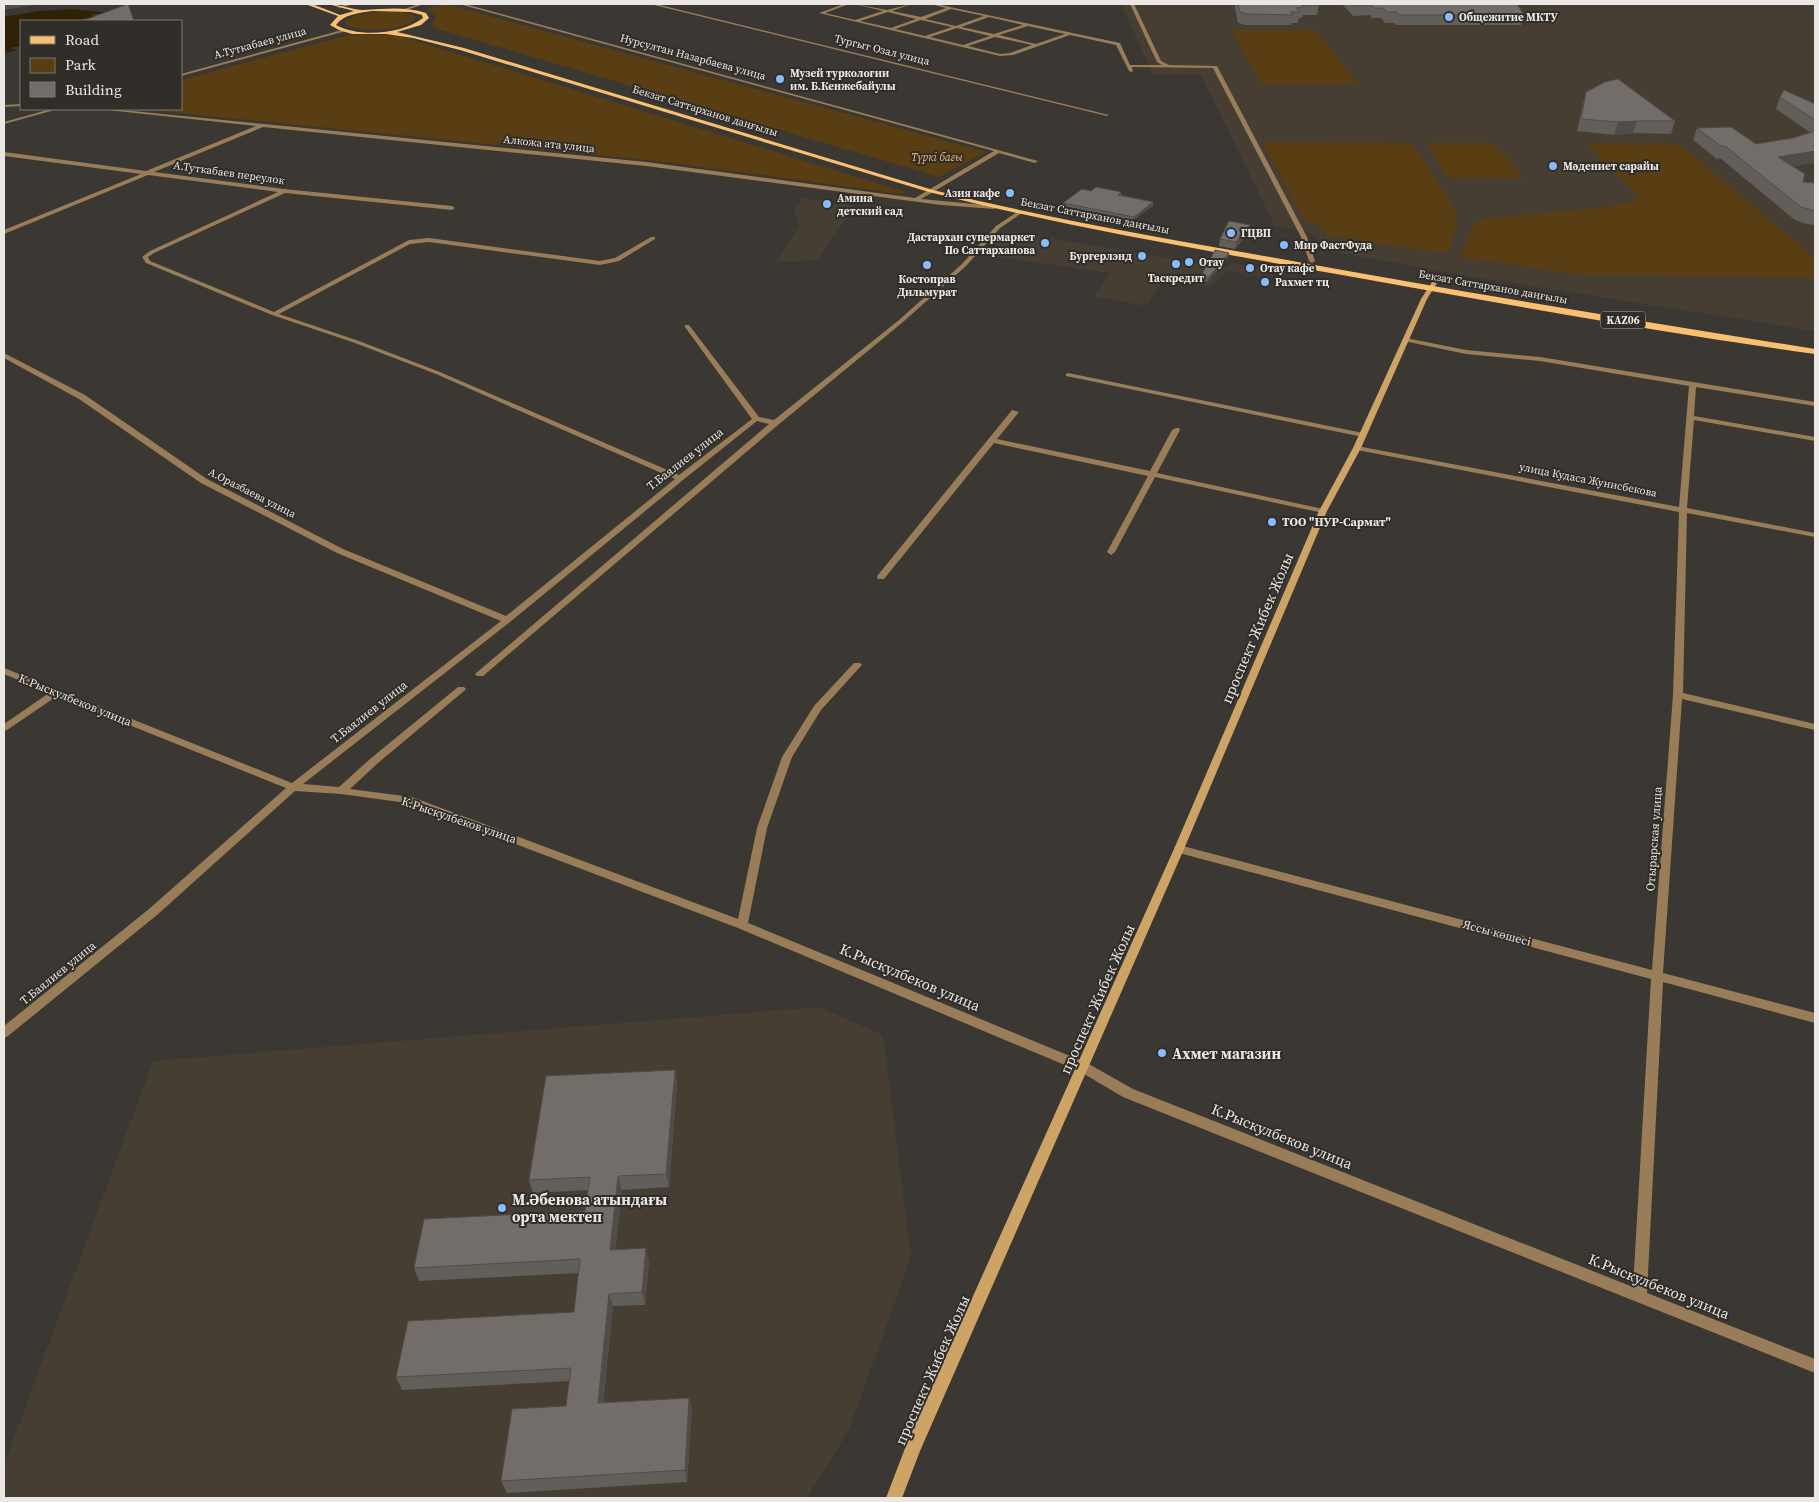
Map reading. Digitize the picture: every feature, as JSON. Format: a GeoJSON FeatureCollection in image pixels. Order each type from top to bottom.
{"type":"FeatureCollection","features":[{"type":"Feature","properties":{"kind":"main road"},"geometry":{"type":"LineString","coordinates":[[308,4],[338,14],[334,23],[335,26],[344,31]]}},
{"type":"Feature","properties":{"kind":"main road"},"geometry":{"type":"LineString","coordinates":[[330,4],[370,10],[406,9],[425,16],[422,22],[414,26]]}},
{"type":"Feature","properties":{"kind":"main road"},"geometry":{"type":"LineString","coordinates":[[337,19],[349,14],[370,10]]}},
{"type":"Feature","properties":{"kind":"main road","name":"KАZ06"},"geometry":{"type":"LineString","coordinates":[[344,31],[363,33],[386,32],[414,26]]}},
{"type":"Feature","properties":{"kind":"main road","name":"Бекзат Саттарханов даңғылы"},"geometry":{"type":"LineString","coordinates":[[414,26],[421,32],[1019,213],[1114,232],[1815,352]]}},
{"type":"Feature","properties":{"kind":"main road","name":"Бекзат Саттарханов даңғылы"},"geometry":{"type":"LineString","coordinates":[[386,32],[413,36],[462,49],[934,188],[1002,203],[1101,224],[1312,261],[1433,286],[1815,345]]}},
{"type":"Feature","properties":{"kind":"main road","name":"проспект Жибек Жолы"},"geometry":{"type":"LineString","coordinates":[[894,1498],[917,1440],[1179,849],[1323,511],[1357,448],[1406,340],[1433,286]]}},
{"type":"Feature","properties":{"kind":"street"},"geometry":{"type":"LineString","coordinates":[[340,7],[352,4]]}},
{"type":"Feature","properties":{"kind":"street"},"geometry":{"type":"LineString","coordinates":[[406,9],[422,4]]}},
{"type":"Feature","properties":{"kind":"street","name":"Нурсултан Назарбаева улица"},"geometry":{"type":"LineString","coordinates":[[462,4],[1035,161]]}},
{"type":"Feature","properties":{"kind":"street","name":"Тургыт Озал улица"},"geometry":{"type":"LineString","coordinates":[[652,4],[1107,115]]}},
{"type":"Feature","properties":{"kind":"street"},"geometry":{"type":"LineString","coordinates":[[846,4],[821,13],[1007,55],[1068,34]]}},
{"type":"Feature","properties":{"kind":"street"},"geometry":{"type":"LineString","coordinates":[[856,4],[1036,45]]}},
{"type":"Feature","properties":{"kind":"street"},"geometry":{"type":"LineString","coordinates":[[855,21],[910,4]]}},
{"type":"Feature","properties":{"kind":"street"},"geometry":{"type":"LineString","coordinates":[[932,4],[1118,44],[1132,72]]}},
{"type":"Feature","properties":{"kind":"street"},"geometry":{"type":"LineString","coordinates":[[1132,4],[1159,62],[1173,67]]}},
{"type":"Feature","properties":{"kind":"street"},"geometry":{"type":"LineString","coordinates":[[891,30],[952,8]]}},
{"type":"Feature","properties":{"kind":"street"},"geometry":{"type":"LineString","coordinates":[[926,38],[989,16]]}},
{"type":"Feature","properties":{"kind":"street"},"geometry":{"type":"LineString","coordinates":[[963,46],[1028,24]]}},
{"type":"Feature","properties":{"kind":"street","name":"А.Туткабаев улица"},"geometry":{"type":"LineString","coordinates":[[182,75],[344,31]]}},
{"type":"Feature","properties":{"kind":"street"},"geometry":{"type":"LineString","coordinates":[[1130,66],[1215,67],[1304,237],[1312,261]]}},
{"type":"Feature","properties":{"kind":"street"},"geometry":{"type":"LineString","coordinates":[[4,106],[20,105]]}},
{"type":"Feature","properties":{"kind":"street"},"geometry":{"type":"LineString","coordinates":[[4,123],[52,110]]}},
{"type":"Feature","properties":{"kind":"street","name":"Алкожа ата улица"},"geometry":{"type":"LineString","coordinates":[[110,110],[646,164],[941,203],[994,207]]}},
{"type":"Feature","properties":{"kind":"street"},"geometry":{"type":"LineString","coordinates":[[4,232],[264,125]]}},
{"type":"Feature","properties":{"kind":"street"},"geometry":{"type":"LineString","coordinates":[[917,199],[998,151]]}},
{"type":"Feature","properties":{"kind":"street","name":"А.Туткабаев переулок"},"geometry":{"type":"LineString","coordinates":[[4,154],[284,191],[452,208]]}},
{"type":"Feature","properties":{"kind":"street"},"geometry":{"type":"LineString","coordinates":[[284,191],[152,252],[145,257],[148,262],[274,314],[357,342],[438,373],[680,478]]}},
{"type":"Feature","properties":{"kind":"street"},"geometry":{"type":"LineString","coordinates":[[480,674],[774,423],[901,320],[964,265],[998,227],[1019,213]]}},
{"type":"Feature","properties":{"kind":"street"},"geometry":{"type":"LineString","coordinates":[[274,314],[409,242],[418,240],[600,263],[617,260],[653,238]]}},
{"type":"Feature","properties":{"kind":"street"},"geometry":{"type":"LineString","coordinates":[[687,326],[756,419],[774,423]]}},
{"type":"Feature","properties":{"kind":"street"},"geometry":{"type":"LineString","coordinates":[[1406,340],[1466,352],[1540,359],[1815,404]]}},
{"type":"Feature","properties":{"kind":"street","name":"А.Оразбаева улица"},"geometry":{"type":"LineString","coordinates":[[4,355],[82,397],[204,481],[340,551],[507,620]]}},
{"type":"Feature","properties":{"kind":"street"},"geometry":{"type":"LineString","coordinates":[[1068,374],[1363,435]]}},
{"type":"Feature","properties":{"kind":"street","name":"Отырарская улица"},"geometry":{"type":"LineString","coordinates":[[1640,1296],[1657,975],[1678,695],[1683,509],[1693,384]]}},
{"type":"Feature","properties":{"kind":"street"},"geometry":{"type":"LineString","coordinates":[[880,576],[1014,412]]}},
{"type":"Feature","properties":{"kind":"street"},"geometry":{"type":"LineString","coordinates":[[1690,417],[1815,439]]}},
{"type":"Feature","properties":{"kind":"street","name":"Т.Баялиев улица"},"geometry":{"type":"LineString","coordinates":[[4,1033],[153,912],[293,787],[507,620],[680,478],[756,419]]}},
{"type":"Feature","properties":{"kind":"street"},"geometry":{"type":"LineString","coordinates":[[1111,552],[1176,430]]}},
{"type":"Feature","properties":{"kind":"street"},"geometry":{"type":"LineString","coordinates":[[993,440],[1323,511]]}},
{"type":"Feature","properties":{"kind":"street","name":"улица Кудаса Жунисбекова"},"geometry":{"type":"LineString","coordinates":[[1357,448],[1815,535]]}},
{"type":"Feature","properties":{"kind":"street"},"geometry":{"type":"LineString","coordinates":[[742,925],[762,828],[787,757],[818,708],[857,666]]}},
{"type":"Feature","properties":{"kind":"street","name":"К.Рыскулбеков улица"},"geometry":{"type":"LineString","coordinates":[[4,670],[55,693],[293,787],[408,800],[742,925],[1083,1067],[1128,1093],[1815,1366]]}},
{"type":"Feature","properties":{"kind":"street"},"geometry":{"type":"LineString","coordinates":[[341,791],[374,761],[461,690]]}},
{"type":"Feature","properties":{"kind":"street"},"geometry":{"type":"LineString","coordinates":[[4,728],[55,693]]}},
{"type":"Feature","properties":{"kind":"street"},"geometry":{"type":"LineString","coordinates":[[1678,695],[1815,727]]}},
{"type":"Feature","properties":{"kind":"street","name":"Яссы көшесі"},"geometry":{"type":"LineString","coordinates":[[1179,849],[1815,1018]]}},
{"type":"Feature","properties":{"kind":"shaded area"},"geometry":{"type":"Polygon","coordinates":[[[1121,4],[1815,4],[1815,331],[1462,275],[1324,250],[1315,235],[1309,234],[1308,231],[1275,226],[1201,75],[1153,75],[1121,4]]]}},
{"type":"Feature","properties":{"kind":"shaded area"},"geometry":{"type":"Polygon","coordinates":[[[71,9],[113,13],[92,14],[92,16],[104,17],[82,20],[20,20],[20,46],[9,48],[18,50],[4,53],[4,17],[39,11],[71,9]]]}},
{"type":"Feature","properties":{"kind":"shaded area"},"geometry":{"type":"Polygon","coordinates":[[[802,198],[855,206],[817,260],[777,262],[799,226],[794,208],[802,198]]]}},
{"type":"Feature","properties":{"kind":"shaded area"},"geometry":{"type":"Polygon","coordinates":[[[1004,230],[1225,268],[1231,263],[1266,269],[1260,277],[1227,271],[1210,287],[1163,280],[1146,306],[1094,296],[1109,273],[985,255],[1004,230]]]}},
{"type":"Feature","properties":{"kind":"shaded area","name":"М.Әбенова атындағы орта мектеп"},"geometry":{"type":"Polygon","coordinates":[[[819,1007],[883,1035],[911,1257],[849,1430],[807,1498],[4,1498],[4,1465],[153,1061],[819,1007]]]}},
{"type":"Feature","properties":{"kind":"green space","name":"Түркі бағы"},"geometry":{"type":"Polygon","coordinates":[[[446,4],[986,152],[939,177],[431,27],[435,14],[425,9],[446,4]]]}},
{"type":"Feature","properties":{"kind":"green space"},"geometry":{"type":"Polygon","coordinates":[[[379,12],[402,12],[414,15],[415,18],[410,23],[402,26],[382,30],[360,29],[345,24],[345,21],[357,15],[379,12]]]}},
{"type":"Feature","properties":{"kind":"green space"},"geometry":{"type":"Polygon","coordinates":[[[1231,30],[1316,30],[1359,84],[1261,84],[1231,30]]]}},
{"type":"Feature","properties":{"kind":"green space"},"geometry":{"type":"Polygon","coordinates":[[[348,35],[396,35],[906,192],[902,194],[665,162],[151,110],[182,110],[182,80],[348,35]]]}},
{"type":"Feature","properties":{"kind":"green space"},"geometry":{"type":"Polygon","coordinates":[[[1270,142],[1412,143],[1453,205],[1458,221],[1449,251],[1439,253],[1328,235],[1317,223],[1305,221],[1263,144],[1270,142]]]}},
{"type":"Feature","properties":{"kind":"green space"},"geometry":{"type":"Polygon","coordinates":[[[1427,143],[1493,143],[1526,178],[1446,177],[1427,143]]]}},
{"type":"Feature","properties":{"kind":"green space"},"geometry":{"type":"Polygon","coordinates":[[[1594,143],[1669,143],[1680,145],[1815,258],[1815,277],[1582,275],[1461,257],[1474,223],[1488,218],[1599,208],[1627,203],[1640,198],[1588,146],[1594,143]]]}},
{"type":"Feature","properties":{"kind":"building"},"geometry":{"type":"Polygon","coordinates":[[[128,4],[134,20],[85,20],[128,4]]]}},
{"type":"Feature","properties":{"kind":"building"},"geometry":{"type":"Polygon","coordinates":[[[1238,4],[1319,5],[1302,5],[1304,7],[1296,8],[1300,12],[1290,12],[1293,15],[1247,14],[1240,12],[1238,4]]]}},
{"type":"Feature","properties":{"kind":"building"},"geometry":{"type":"Polygon","coordinates":[[[1353,4],[1517,4],[1524,15],[1399,15],[1397,12],[1387,12],[1383,8],[1374,8],[1372,5],[1353,4]]]}},
{"type":"Feature","properties":{"kind":"building"},"geometry":{"type":"Polygon","coordinates":[[[1618,79],[1675,121],[1618,122],[1581,119],[1586,92],[1605,82],[1618,79]]]}},
{"type":"Feature","properties":{"kind":"building"},"geometry":{"type":"Polygon","coordinates":[[[1784,90],[1815,104],[1815,120],[1780,97],[1784,90]]]}},
{"type":"Feature","properties":{"kind":"building"},"geometry":{"type":"Polygon","coordinates":[[[1731,127],[1756,144],[1793,138],[1815,131],[1815,151],[1778,157],[1805,174],[1803,182],[1815,183],[1815,211],[1801,207],[1725,146],[1721,146],[1697,128],[1731,127]]]}},
{"type":"Feature","properties":{"kind":"building"},"geometry":{"type":"Polygon","coordinates":[[[1096,187],[1121,192],[1118,195],[1153,202],[1134,217],[1063,203],[1082,189],[1091,191],[1096,187]]]}},
{"type":"Feature","properties":{"kind":"building"},"geometry":{"type":"Polygon","coordinates":[[[1229,221],[1250,225],[1236,242],[1220,239],[1229,221]]]}},
{"type":"Feature","properties":{"kind":"building"},"geometry":{"type":"Polygon","coordinates":[[[1215,250],[1229,253],[1208,278],[1202,274],[1215,250]]]}},
{"type":"Feature","properties":{"kind":"building","name":"М.Әбенова атындағы орта мектеп"},"geometry":{"type":"Polygon","coordinates":[[[675,1070],[666,1174],[618,1176],[610,1250],[646,1248],[642,1292],[609,1294],[598,1403],[689,1398],[685,1470],[501,1481],[512,1409],[566,1406],[571,1368],[396,1377],[408,1321],[574,1312],[580,1259],[414,1268],[424,1219],[585,1211],[590,1177],[529,1180],[546,1076],[675,1070]]]}},
{"type":"Feature","properties":{"kind":"place","name":"Общежитие МКТУ"},"geometry":{"type":"Point","coordinates":[1449,17]}},
{"type":"Feature","properties":{"kind":"place","name":"Музей туркологии им. Б.Кенжебайулы"},"geometry":{"type":"Point","coordinates":[780,79]}},
{"type":"Feature","properties":{"kind":"place","name":"Мәдениет сарайы"},"geometry":{"type":"Point","coordinates":[1553,166]}},
{"type":"Feature","properties":{"kind":"place","name":"Азия кафе"},"geometry":{"type":"Point","coordinates":[1010,193]}},
{"type":"Feature","properties":{"kind":"place","name":"Амина детский сад"},"geometry":{"type":"Point","coordinates":[827,204]}},
{"type":"Feature","properties":{"kind":"place","name":"ГЦВП"},"geometry":{"type":"Point","coordinates":[1231,233]}},
{"type":"Feature","properties":{"kind":"place","name":"Дастархан супермаркет По Саттарханова"},"geometry":{"type":"Point","coordinates":[1045,243]}},
{"type":"Feature","properties":{"kind":"place","name":"Мир ФастФуда"},"geometry":{"type":"Point","coordinates":[1284,245]}},
{"type":"Feature","properties":{"kind":"place","name":"Бургерлэнд"},"geometry":{"type":"Point","coordinates":[1142,256]}},
{"type":"Feature","properties":{"kind":"place","name":"Отау"},"geometry":{"type":"Point","coordinates":[1189,262]}},
{"type":"Feature","properties":{"kind":"place","name":"Таскредит"},"geometry":{"type":"Point","coordinates":[1176,264]}},
{"type":"Feature","properties":{"kind":"place","name":"Костоправ Дильмурат"},"geometry":{"type":"Point","coordinates":[927,265]}},
{"type":"Feature","properties":{"kind":"place","name":"Отау кафе"},"geometry":{"type":"Point","coordinates":[1250,268]}},
{"type":"Feature","properties":{"kind":"place","name":"Рахмет тц"},"geometry":{"type":"Point","coordinates":[1265,282]}},
{"type":"Feature","properties":{"kind":"place","name":"ТОО \"НУР-Сармат\""},"geometry":{"type":"Point","coordinates":[1272,522]}},
{"type":"Feature","properties":{"kind":"place","name":"Ахмет магазин"},"geometry":{"type":"Point","coordinates":[1162,1053]}},
{"type":"Feature","properties":{"kind":"place","name":"М.Әбенова атындағы орта мектеп"},"geometry":{"type":"Point","coordinates":[502,1208]}}]}
